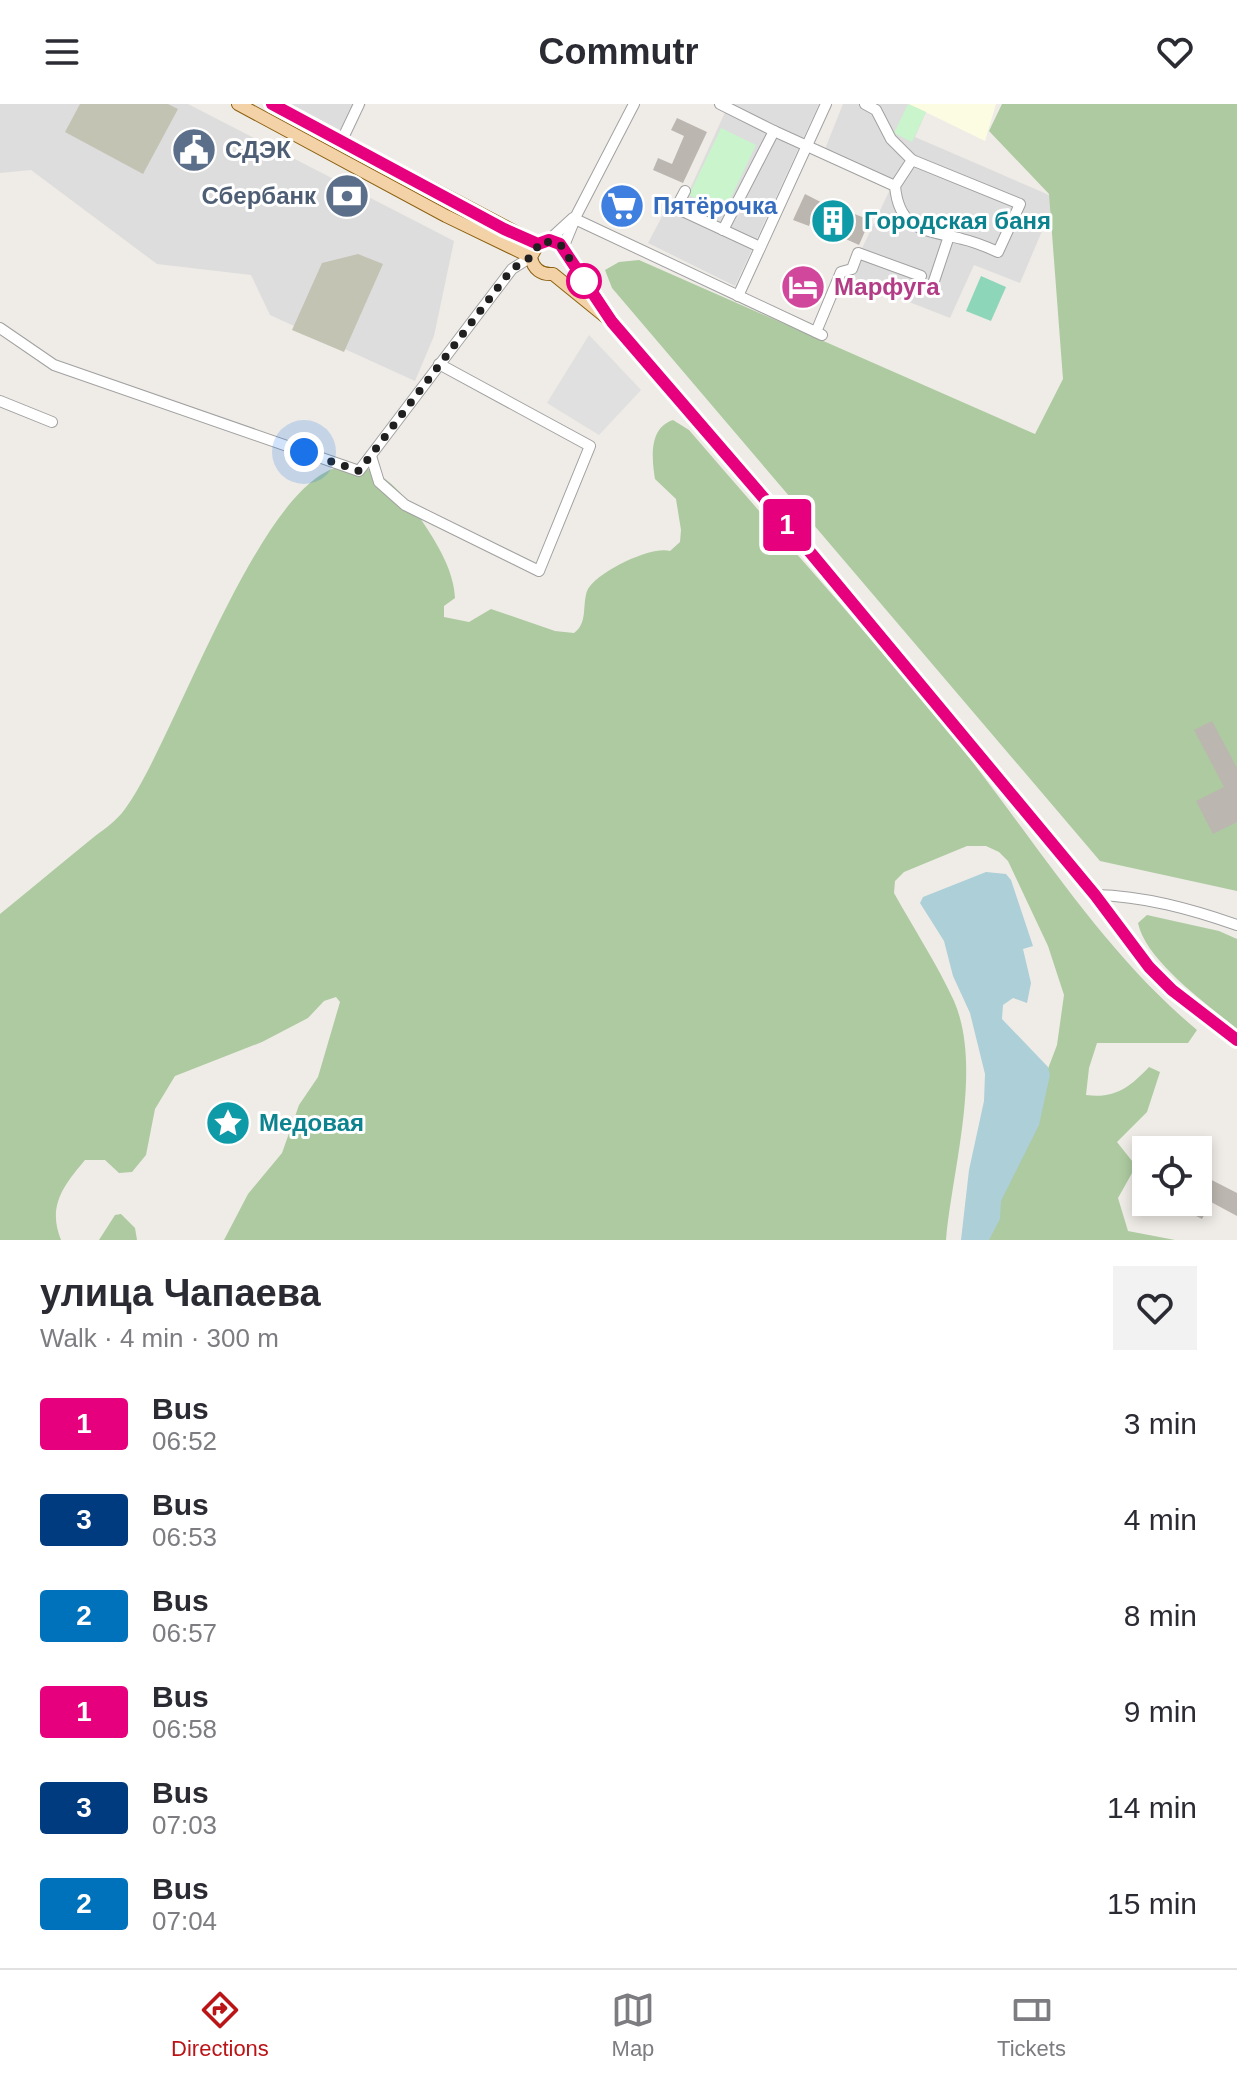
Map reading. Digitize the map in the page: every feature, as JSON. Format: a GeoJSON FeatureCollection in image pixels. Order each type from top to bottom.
{"type":"FeatureCollection","features":[{"type":"Feature","properties":{"kind":"main road"},"geometry":{"type":"LineString","coordinates":[[238,104],[446,216],[531,257],[538,271],[553,274],[612,322]]}},
{"type":"Feature","properties":{"kind":"main road"},"geometry":{"type":"LineString","coordinates":[[272,104],[341,142],[565,252],[612,322],[800,540],[1095,895],[1149,967],[1172,990],[1237,1041]]}},
{"type":"Feature","properties":{"kind":"main road"},"geometry":{"type":"LineString","coordinates":[[531,257],[543,242]]}},
{"type":"Feature","properties":{"kind":"main road"},"geometry":{"type":"LineString","coordinates":[[553,274],[561,269],[565,252]]}},
{"type":"Feature","properties":{"kind":"street"},"geometry":{"type":"LineString","coordinates":[[341,142],[359,104]]}},
{"type":"Feature","properties":{"kind":"street"},"geometry":{"type":"LineString","coordinates":[[565,252],[576,216],[634,104]]}},
{"type":"Feature","properties":{"kind":"street"},"geometry":{"type":"LineString","coordinates":[[720,104],[806,147],[895,186]]}},
{"type":"Feature","properties":{"kind":"street"},"geometry":{"type":"LineString","coordinates":[[738,296],[826,104]]}},
{"type":"Feature","properties":{"kind":"street"},"geometry":{"type":"LineString","coordinates":[[865,104],[876,110],[891,139],[912,160],[1020,204],[998,252],[909,223],[897,203],[895,186],[912,160]]}},
{"type":"Feature","properties":{"kind":"street"},"geometry":{"type":"LineString","coordinates":[[723,230],[774,131]]}},
{"type":"Feature","properties":{"kind":"street"},"geometry":{"type":"LineString","coordinates":[[685,191],[676,208],[760,247]]}},
{"type":"Feature","properties":{"kind":"street"},"geometry":{"type":"LineString","coordinates":[[543,242],[576,216]]}},
{"type":"Feature","properties":{"kind":"street"},"geometry":{"type":"LineString","coordinates":[[576,216],[819,334],[841,272],[852,269],[858,253],[921,276]]}},
{"type":"Feature","properties":{"kind":"street"},"geometry":{"type":"LineString","coordinates":[[934,281],[949,236]]}},
{"type":"Feature","properties":{"kind":"street"},"geometry":{"type":"LineString","coordinates":[[0,328],[54,365],[359,471],[512,269],[531,257]]}},
{"type":"Feature","properties":{"kind":"street"},"geometry":{"type":"LineString","coordinates":[[371,456],[379,482],[405,505],[539,571],[590,446],[439,364]]}},
{"type":"Feature","properties":{"kind":"street"},"geometry":{"type":"LineString","coordinates":[[0,401],[52,422]]}},
{"type":"Feature","properties":{"kind":"street"},"geometry":{"type":"LineString","coordinates":[[1095,895],[1124,895],[1170,904],[1237,925]]}},
{"type":"Feature","properties":{"kind":"shaded area"},"geometry":{"type":"Polygon","coordinates":[[[0,104],[188,104],[454,241],[434,336],[415,381],[270,315],[251,275],[157,264],[31,170],[0,173],[0,104]]]}},
{"type":"Feature","properties":{"kind":"shaded area"},"geometry":{"type":"Polygon","coordinates":[[[80,104],[168,104],[178,109],[143,174],[65,132],[80,104]]]}},
{"type":"Feature","properties":{"kind":"shaded area"},"geometry":{"type":"Polygon","coordinates":[[[290,104],[366,104],[351,136],[290,104]]]}},
{"type":"Feature","properties":{"kind":"shaded area"},"geometry":{"type":"Polygon","coordinates":[[[720,104],[819,104],[735,286],[648,243],[667,207],[679,213],[727,108],[720,104]]]}},
{"type":"Feature","properties":{"kind":"shaded area"},"geometry":{"type":"Polygon","coordinates":[[[843,104],[907,104],[926,112],[915,137],[1056,198],[1020,283],[974,265],[950,318],[848,278],[894,181],[825,149],[843,104]]]}},
{"type":"Feature","properties":{"kind":"shaded area"},"geometry":{"type":"Polygon","coordinates":[[[909,104],[996,104],[985,141],[909,104]]]}},
{"type":"Feature","properties":{"kind":"shaded area"},"geometry":{"type":"Polygon","coordinates":[[[358,254],[383,264],[344,352],[292,330],[322,263],[358,254]]]}},
{"type":"Feature","properties":{"kind":"shaded area"},"geometry":{"type":"Polygon","coordinates":[[[589,335],[641,390],[599,435],[547,403],[589,335]]]}},
{"type":"Feature","properties":{"kind":"green space"},"geometry":{"type":"Polygon","coordinates":[[[908,104],[926,112],[912,142],[894,133],[908,104]]]}},
{"type":"Feature","properties":{"kind":"green space"},"geometry":{"type":"Polygon","coordinates":[[[1002,104],[1237,104],[1237,891],[1100,861],[612,288],[605,270],[619,262],[639,260],[1035,434],[1063,379],[1049,194],[989,131],[1002,104]]]}},
{"type":"Feature","properties":{"kind":"green space"},"geometry":{"type":"Polygon","coordinates":[[[721,128],[756,145],[724,212],[689,195],[721,128]]]}},
{"type":"Feature","properties":{"kind":"green space"},"geometry":{"type":"Polygon","coordinates":[[[981,276],[1006,287],[991,321],[966,311],[981,276]]]}},
{"type":"Feature","properties":{"kind":"green space"},"geometry":{"type":"Polygon","coordinates":[[[673,420],[689,430],[957,742],[1099,929],[1162,999],[1197,1030],[1188,1043],[1097,1043],[1089,1068],[1086,1095],[1105,1095],[1121,1090],[1149,1067],[1160,1072],[1147,1112],[1117,1142],[1132,1161],[1132,1173],[1118,1198],[1128,1231],[1175,1240],[983,1240],[1057,1045],[1064,995],[1048,946],[1008,861],[986,846],[967,846],[904,872],[895,881],[894,893],[947,987],[962,1028],[966,1088],[946,1240],[224,1240],[248,1194],[282,1153],[299,1105],[318,1077],[340,1002],[336,997],[324,1001],[308,1018],[262,1042],[175,1076],[155,1109],[146,1155],[132,1172],[119,1173],[105,1160],[85,1160],[70,1178],[57,1206],[57,1228],[61,1240],[0,1240],[0,914],[125,809],[145,775],[250,563],[280,516],[311,482],[342,466],[366,468],[398,491],[439,548],[452,578],[455,598],[444,606],[444,617],[469,622],[491,609],[555,631],[574,633],[583,619],[587,591],[600,576],[638,556],[670,551],[680,542],[676,499],[655,479],[654,445],[659,430],[673,420]]]}},
{"type":"Feature","properties":{"kind":"green space"},"geometry":{"type":"Polygon","coordinates":[[[1147,915],[1219,931],[1237,939],[1237,1029],[1179,981],[1153,952],[1138,923],[1147,915]]]}},
{"type":"Feature","properties":{"kind":"green space"},"geometry":{"type":"Polygon","coordinates":[[[121,1214],[135,1228],[137,1240],[99,1240],[115,1215],[121,1214]]]}},
{"type":"Feature","properties":{"kind":"water"},"geometry":{"type":"Polygon","coordinates":[[[986,872],[1006,874],[1011,880],[1033,946],[1023,949],[1031,983],[1027,1003],[1013,998],[1003,1005],[1002,1019],[1048,1067],[1050,1075],[1039,1125],[1001,1201],[1000,1219],[989,1240],[961,1240],[969,1170],[984,1101],[985,1074],[970,1013],[953,976],[944,941],[920,903],[923,897],[986,872]]]}},
{"type":"Feature","properties":{"kind":"building"},"geometry":{"type":"Polygon","coordinates":[[[677,118],[707,132],[683,183],[653,170],[658,158],[672,164],[684,136],[671,130],[677,118]]]}},
{"type":"Feature","properties":{"kind":"building","name":"Городская баня"},"geometry":{"type":"Polygon","coordinates":[[[805,194],[850,217],[852,213],[870,220],[859,245],[810,223],[809,226],[793,220],[805,194]]]}},
{"type":"Feature","properties":{"kind":"building","name":"Марфуга"},"geometry":{"type":"Polygon","coordinates":[[[793,271],[822,283],[813,303],[785,291],[793,271]]]}},
{"type":"Feature","properties":{"kind":"building"},"geometry":{"type":"Polygon","coordinates":[[[1212,721],[1237,768],[1237,822],[1213,834],[1196,801],[1224,787],[1194,730],[1212,721]]]}},
{"type":"Feature","properties":{"kind":"building"},"geometry":{"type":"Polygon","coordinates":[[[1212,1180],[1237,1193],[1237,1216],[1212,1203],[1212,1180]]]}},
{"type":"Feature","properties":{"kind":"bus line","name":"1"},"geometry":{"type":"LineString","coordinates":[[272,104],[504,229],[538,244],[549,240],[560,244],[612,322],[800,540],[1095,895],[1149,967],[1172,990],[1237,1040]]}},
{"type":"Feature","properties":{"kind":"place","name":"СДЭК"},"geometry":{"type":"Point","coordinates":[194,150]}},
{"type":"Feature","properties":{"kind":"place","name":"Сбербанк"},"geometry":{"type":"Point","coordinates":[347,196]}},
{"type":"Feature","properties":{"kind":"place","name":"Пятёрочка"},"geometry":{"type":"Point","coordinates":[622,206]}},
{"type":"Feature","properties":{"kind":"place","name":"Городская баня"},"geometry":{"type":"Point","coordinates":[833,221]}},
{"type":"Feature","properties":{"kind":"place","name":"Марфуга"},"geometry":{"type":"Point","coordinates":[803,287]}},
{"type":"Feature","properties":{"kind":"place","name":"Медовая"},"geometry":{"type":"Point","coordinates":[228,1123]}},
{"type":"Feature","properties":{"kind":"route"},"geometry":{"type":"LineString","coordinates":[[304,452],[359,471],[512,269],[531,257],[541,241],[560,244],[586,283],[584,281]]}}]}
